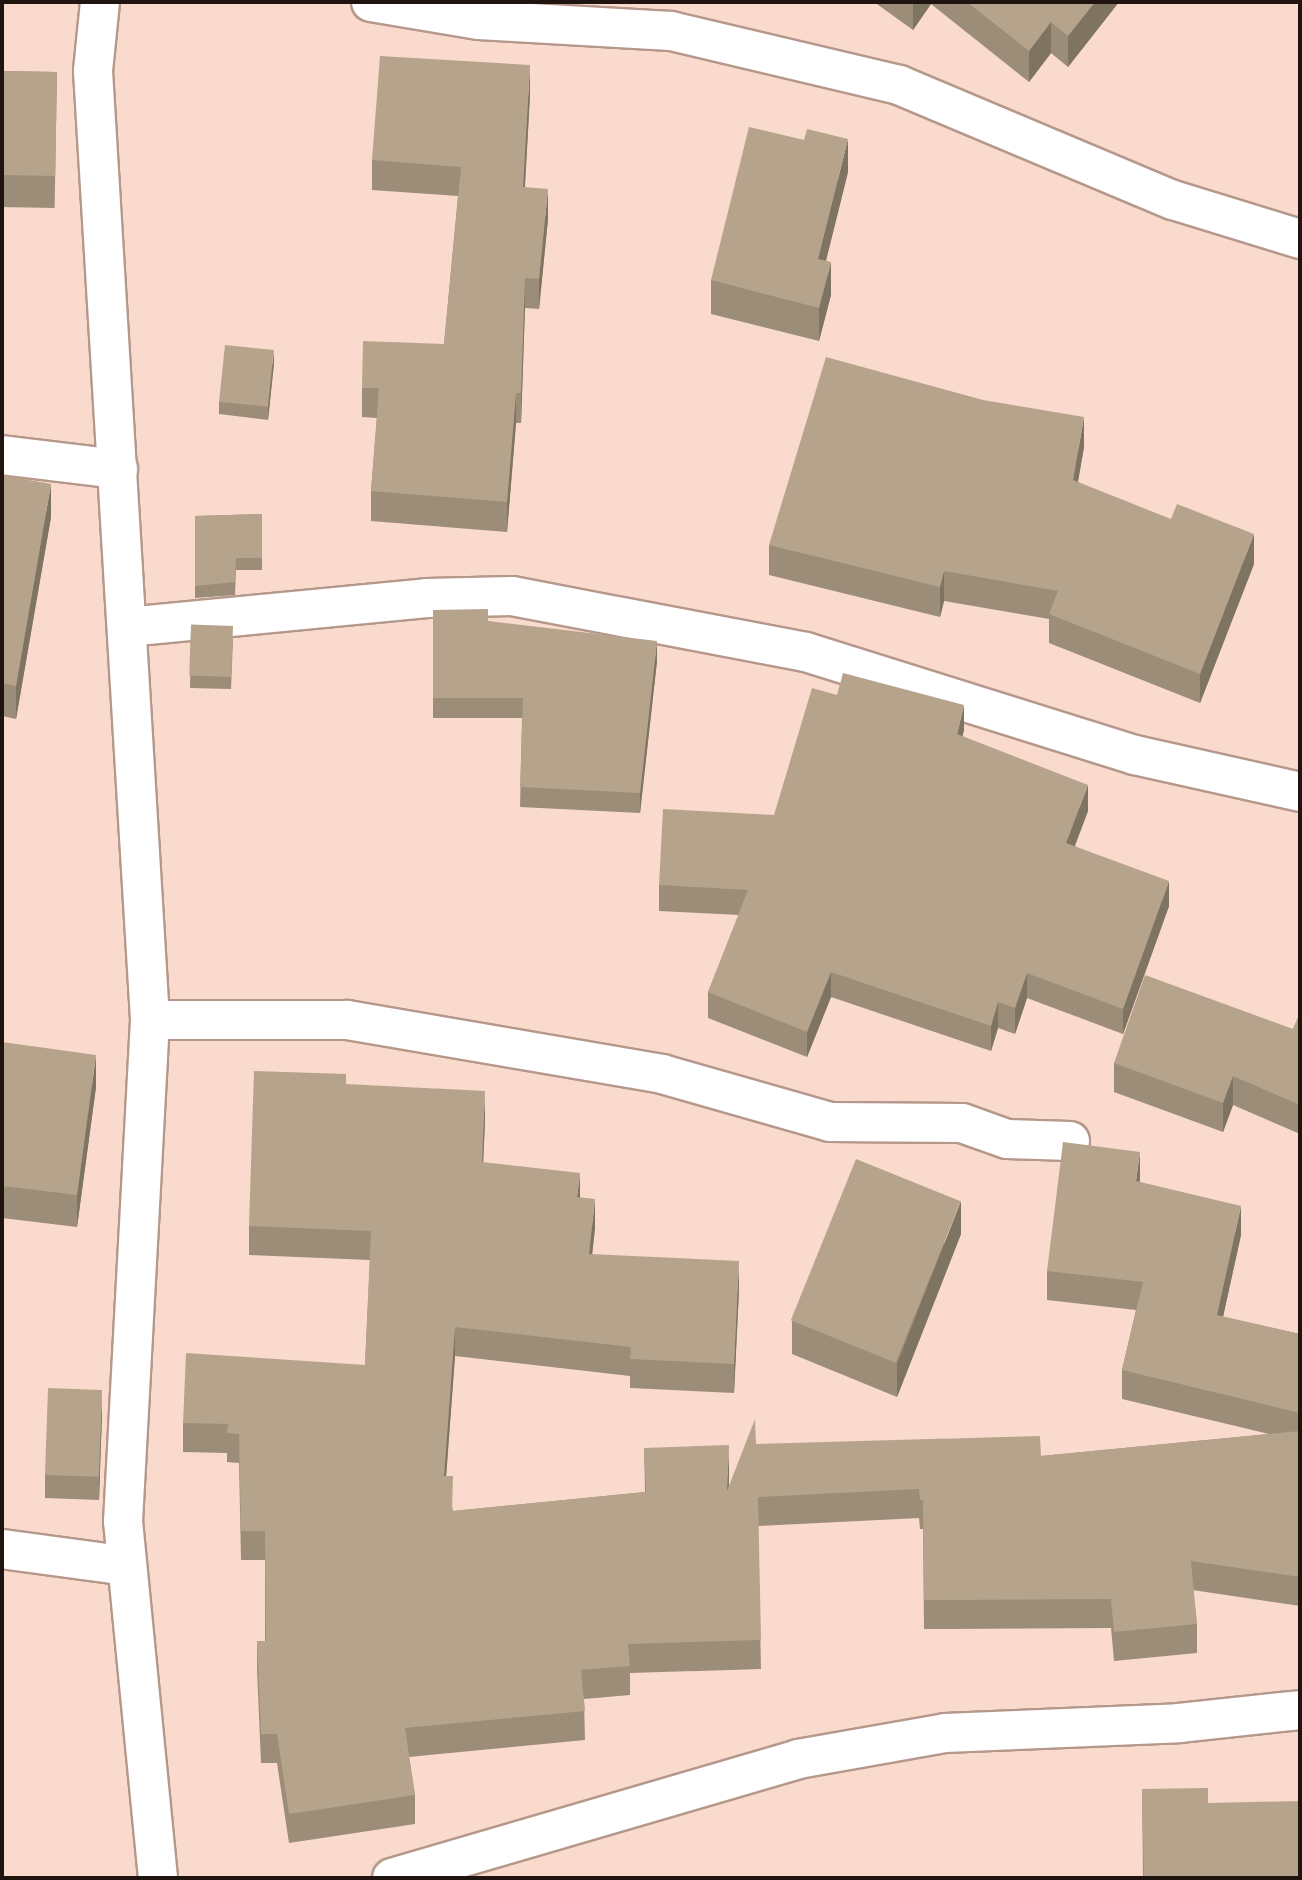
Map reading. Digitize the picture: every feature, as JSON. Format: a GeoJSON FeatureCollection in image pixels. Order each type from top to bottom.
{"type":"FeatureCollection","features":[{"type":"Feature","properties":{"kind":"street"},"geometry":{"type":"LineString","coordinates":[[100,2],[93,71],[150,1020],[124,1521],[158,1878]]}},
{"type":"Feature","properties":{"kind":"street"},"geometry":{"type":"LineString","coordinates":[[371,2],[479,20],[671,31],[899,85],[1173,200],[1300,239]]}},
{"type":"Feature","properties":{"kind":"street"},"geometry":{"type":"LineString","coordinates":[[2,455],[118,469]]}},
{"type":"Feature","properties":{"kind":"street"},"geometry":{"type":"LineString","coordinates":[[127,627],[427,598],[512,596],[806,652],[1135,755],[1300,792]]}},
{"type":"Feature","properties":{"kind":"street"},"geometry":{"type":"LineString","coordinates":[[150,1020],[347,1020],[662,1074],[830,1122],[962,1123],[1007,1139],[1070,1141]]}},
{"type":"Feature","properties":{"kind":"street"},"geometry":{"type":"LineString","coordinates":[[2,1549],[127,1566]]}},
{"type":"Feature","properties":{"kind":"street"},"geometry":{"type":"LineString","coordinates":[[392,1878],[798,1759],[945,1733],[1179,1723],[1300,1710]]}},
{"type":"Feature","properties":{"kind":"building"},"geometry":{"type":"Polygon","coordinates":[[[967,2],[1095,2],[1068,36],[1051,22],[1029,51],[967,2]]]}},
{"type":"Feature","properties":{"kind":"building"},"geometry":{"type":"Polygon","coordinates":[[[380,56],[530,65],[523,187],[548,189],[539,279],[525,278],[521,393],[516,393],[507,502],[371,491],[379,388],[362,388],[363,341],[444,344],[461,167],[372,160],[380,56]]]}},
{"type":"Feature","properties":{"kind":"building"},"geometry":{"type":"Polygon","coordinates":[[[2,71],[57,72],[55,176],[2,175],[2,71]]]}},
{"type":"Feature","properties":{"kind":"building"},"geometry":{"type":"Polygon","coordinates":[[[749,127],[804,140],[807,129],[848,139],[818,259],[831,262],[819,308],[711,280],[749,127]]]}},
{"type":"Feature","properties":{"kind":"building"},"geometry":{"type":"Polygon","coordinates":[[[225,345],[274,350],[268,407],[219,402],[225,345]]]}},
{"type":"Feature","properties":{"kind":"building"},"geometry":{"type":"Polygon","coordinates":[[[826,357],[983,400],[1084,417],[1073,480],[1171,519],[1177,504],[1254,534],[1200,674],[1049,614],[1058,591],[944,571],[940,587],[769,545],[826,357]]]}},
{"type":"Feature","properties":{"kind":"building"},"geometry":{"type":"Polygon","coordinates":[[[2,475],[51,484],[16,686],[2,683],[2,475]]]}},
{"type":"Feature","properties":{"kind":"building"},"geometry":{"type":"Polygon","coordinates":[[[262,514],[262,558],[236,558],[235,582],[195,586],[195,516],[262,514]]]}},
{"type":"Feature","properties":{"kind":"building"},"geometry":{"type":"Polygon","coordinates":[[[488,609],[488,621],[657,641],[640,793],[520,787],[523,698],[433,698],[433,610],[488,609]]]}},
{"type":"Feature","properties":{"kind":"building"},"geometry":{"type":"Polygon","coordinates":[[[191,625],[233,626],[231,677],[189,676],[191,625]]]}},
{"type":"Feature","properties":{"kind":"building"},"geometry":{"type":"Polygon","coordinates":[[[843,673],[964,705],[957,734],[1088,785],[1066,843],[1169,881],[1123,1009],[1027,973],[1015,1008],[998,1002],[991,1026],[831,972],[807,1032],[708,992],[748,890],[659,885],[663,809],[774,815],[812,688],[837,695],[843,673]]]}},
{"type":"Feature","properties":{"kind":"building"},"geometry":{"type":"Polygon","coordinates":[[[1145,975],[1293,1029],[1300,1013],[1300,1105],[1233,1076],[1223,1103],[1114,1063],[1145,975]]]}},
{"type":"Feature","properties":{"kind":"building"},"geometry":{"type":"Polygon","coordinates":[[[2,1042],[96,1055],[77,1195],[2,1186],[2,1042]]]}},
{"type":"Feature","properties":{"kind":"building"},"geometry":{"type":"Polygon","coordinates":[[[254,1071],[346,1074],[346,1084],[485,1091],[482,1162],[580,1173],[577,1197],[595,1199],[589,1254],[739,1261],[734,1364],[630,1359],[631,1347],[455,1327],[444,1476],[453,1476],[452,1511],[646,1492],[644,1448],[729,1445],[727,1491],[755,1419],[756,1444],[1040,1436],[1041,1456],[1300,1431],[1300,1577],[1191,1561],[1197,1624],[1114,1632],[1111,1599],[924,1600],[923,1500],[920,1500],[919,1489],[758,1497],[761,1640],[628,1644],[630,1666],[581,1670],[585,1711],[405,1728],[415,1795],[289,1814],[277,1734],[261,1734],[257,1641],[266,1641],[265,1531],[241,1531],[239,1434],[227,1433],[228,1424],[183,1423],[186,1353],[365,1365],[371,1231],[249,1226],[254,1071]]]}},
{"type":"Feature","properties":{"kind":"building"},"geometry":{"type":"Polygon","coordinates":[[[1063,1142],[1140,1152],[1136,1181],[1241,1206],[1217,1315],[1300,1334],[1300,1413],[1122,1370],[1143,1282],[1047,1271],[1063,1142]]]}},
{"type":"Feature","properties":{"kind":"building"},"geometry":{"type":"Polygon","coordinates":[[[856,1159],[961,1201],[896,1363],[791,1320],[856,1159]]]}},
{"type":"Feature","properties":{"kind":"building"},"geometry":{"type":"Polygon","coordinates":[[[48,1388],[102,1390],[99,1477],[45,1475],[48,1388]]]}},
{"type":"Feature","properties":{"kind":"building"},"geometry":{"type":"Polygon","coordinates":[[[1208,1788],[1208,1803],[1300,1801],[1300,1878],[1144,1878],[1142,1789],[1208,1788]]]}}]}
